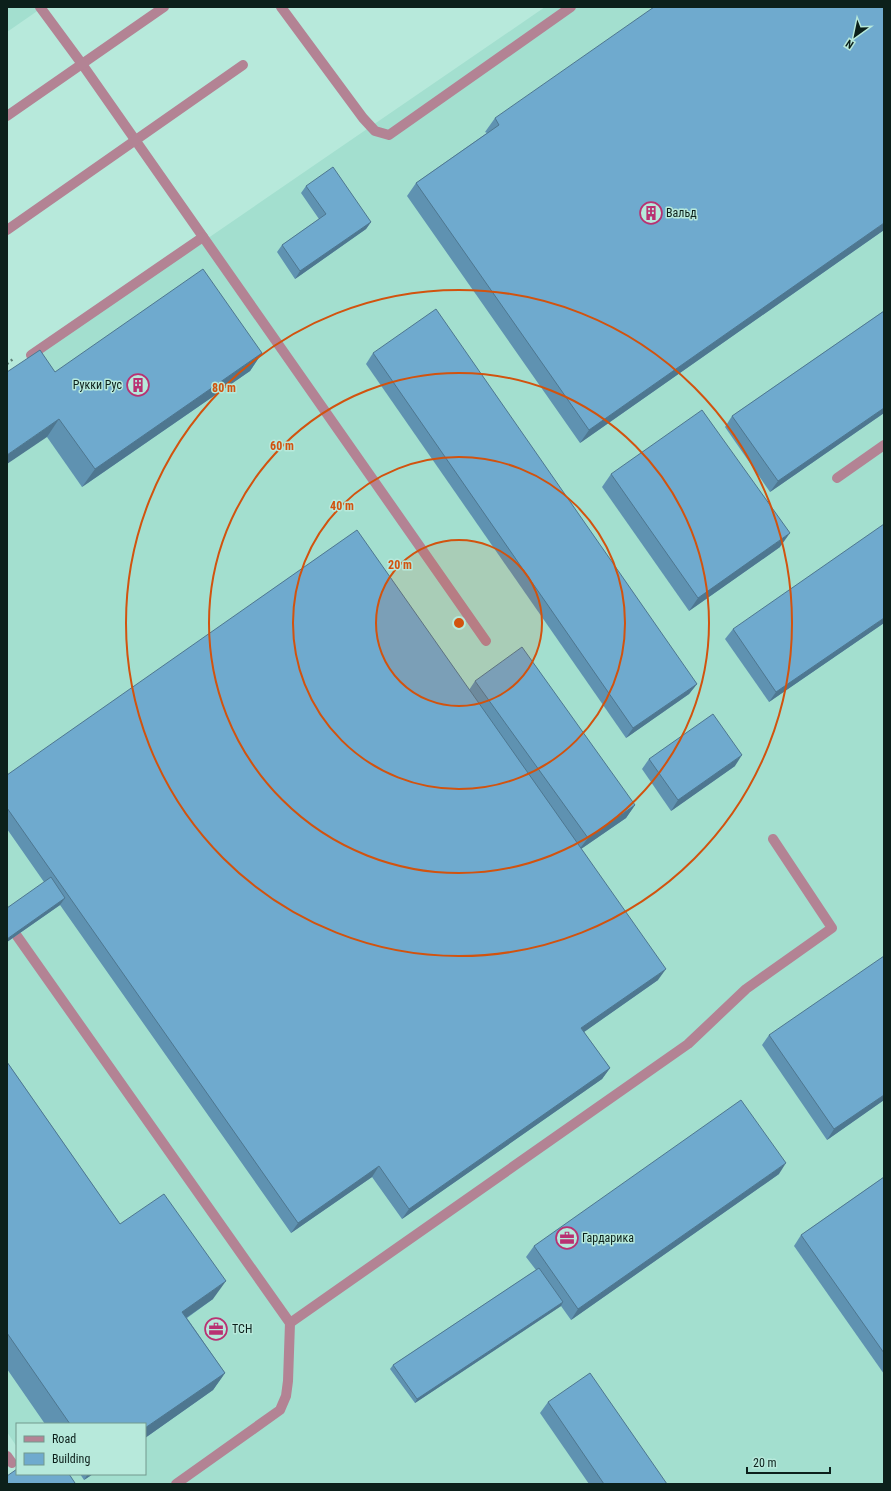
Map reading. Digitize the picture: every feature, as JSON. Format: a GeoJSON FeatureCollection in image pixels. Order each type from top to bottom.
{"type":"FeatureCollection","features":[{"type":"Feature","properties":{"kind":"street"},"geometry":{"type":"LineString","coordinates":[[40,7],[203,236],[486,641]]}},
{"type":"Feature","properties":{"kind":"street"},"geometry":{"type":"LineString","coordinates":[[7,116],[164,7]]}},
{"type":"Feature","properties":{"kind":"street"},"geometry":{"type":"LineString","coordinates":[[281,7],[363,118],[375,131],[389,135],[571,7]]}},
{"type":"Feature","properties":{"kind":"street"},"geometry":{"type":"LineString","coordinates":[[7,230],[243,65]]}},
{"type":"Feature","properties":{"kind":"street"},"geometry":{"type":"LineString","coordinates":[[31,355],[203,236]]}},
{"type":"Feature","properties":{"kind":"street"},"geometry":{"type":"LineString","coordinates":[[837,478],[884,445]]}},
{"type":"Feature","properties":{"kind":"street"},"geometry":{"type":"LineString","coordinates":[[290,1323],[688,1044],[746,989],[832,928],[773,839]]}},
{"type":"Feature","properties":{"kind":"street"},"geometry":{"type":"LineString","coordinates":[[17,936],[290,1323],[288,1381],[286,1396],[280,1410],[176,1484]]}},
{"type":"Feature","properties":{"kind":"shaded area"},"geometry":{"type":"Polygon","coordinates":[[[7,7],[43,7],[7,32],[7,7]]]}},
{"type":"Feature","properties":{"kind":"shaded area"},"geometry":{"type":"Polygon","coordinates":[[[545,7],[884,7],[884,1484],[42,1484],[36,1475],[146,1475],[146,1423],[16,1423],[16,1446],[7,1432],[7,376],[545,7]]]}},
{"type":"Feature","properties":{"kind":"building","name":"Вальд"},"geometry":{"type":"Polygon","coordinates":[[[654,7],[884,7],[884,223],[589,430],[416,183],[499,125],[495,118],[654,7]]]}},
{"type":"Feature","properties":{"kind":"building"},"geometry":{"type":"Polygon","coordinates":[[[333,167],[371,222],[300,271],[282,245],[326,214],[306,186],[333,167]]]}},
{"type":"Feature","properties":{"kind":"building","name":"Рукки Рус"},"geometry":{"type":"Polygon","coordinates":[[[203,269],[262,353],[95,469],[59,419],[7,455],[7,372],[40,350],[55,372],[203,269]]]}},
{"type":"Feature","properties":{"kind":"building"},"geometry":{"type":"Polygon","coordinates":[[[436,309],[697,684],[633,728],[373,353],[436,309]]]}},
{"type":"Feature","properties":{"kind":"building"},"geometry":{"type":"Polygon","coordinates":[[[884,311],[884,408],[778,481],[732,416],[884,311]]]}},
{"type":"Feature","properties":{"kind":"building"},"geometry":{"type":"Polygon","coordinates":[[[702,410],[790,533],[698,598],[611,474],[702,410]]]}},
{"type":"Feature","properties":{"kind":"building"},"geometry":{"type":"Polygon","coordinates":[[[884,524],[884,618],[776,692],[733,629],[884,524]]]}},
{"type":"Feature","properties":{"kind":"building"},"geometry":{"type":"Polygon","coordinates":[[[357,530],[666,969],[581,1028],[610,1068],[409,1209],[379,1166],[298,1223],[7,808],[7,775],[357,530]]]}},
{"type":"Feature","properties":{"kind":"building"},"geometry":{"type":"Polygon","coordinates":[[[522,647],[635,805],[588,838],[475,681],[522,647]]]}},
{"type":"Feature","properties":{"kind":"building"},"geometry":{"type":"Polygon","coordinates":[[[713,714],[742,755],[678,800],[649,759],[713,714]]]}},
{"type":"Feature","properties":{"kind":"building"},"geometry":{"type":"Polygon","coordinates":[[[51,877],[65,898],[7,939],[7,908],[51,877]]]}},
{"type":"Feature","properties":{"kind":"building"},"geometry":{"type":"Polygon","coordinates":[[[884,956],[884,1095],[834,1129],[769,1035],[884,956]]]}},
{"type":"Feature","properties":{"kind":"building"},"geometry":{"type":"Polygon","coordinates":[[[7,1062],[120,1224],[164,1194],[226,1281],[182,1312],[225,1373],[146,1427],[146,1423],[69,1423],[7,1333],[7,1062]]]}},
{"type":"Feature","properties":{"kind":"building"},"geometry":{"type":"Polygon","coordinates":[[[741,1100],[786,1163],[578,1309],[534,1246],[741,1100]]]}},
{"type":"Feature","properties":{"kind":"building"},"geometry":{"type":"Polygon","coordinates":[[[884,1177],[884,1353],[801,1235],[884,1177]]]}},
{"type":"Feature","properties":{"kind":"building"},"geometry":{"type":"Polygon","coordinates":[[[539,1268],[563,1302],[417,1399],[393,1365],[539,1268]]]}},
{"type":"Feature","properties":{"kind":"building"},"geometry":{"type":"Polygon","coordinates":[[[590,1373],[667,1484],[604,1484],[548,1402],[590,1373]]]}},
{"type":"Feature","properties":{"kind":"building"},"geometry":{"type":"Polygon","coordinates":[[[16,1470],[16,1475],[70,1475],[75,1483],[7,1484],[7,1476],[16,1470]]]}},
{"type":"Feature","properties":{"kind":"place","name":"Вальд"},"geometry":{"type":"Point","coordinates":[651,213]}},
{"type":"Feature","properties":{"kind":"place","name":"Рукки Рус"},"geometry":{"type":"Point","coordinates":[138,385]}},
{"type":"Feature","properties":{"kind":"place","name":"Гардарика"},"geometry":{"type":"Point","coordinates":[567,1238]}},
{"type":"Feature","properties":{"kind":"place","name":"ТСН"},"geometry":{"type":"Point","coordinates":[216,1329]}}]}
